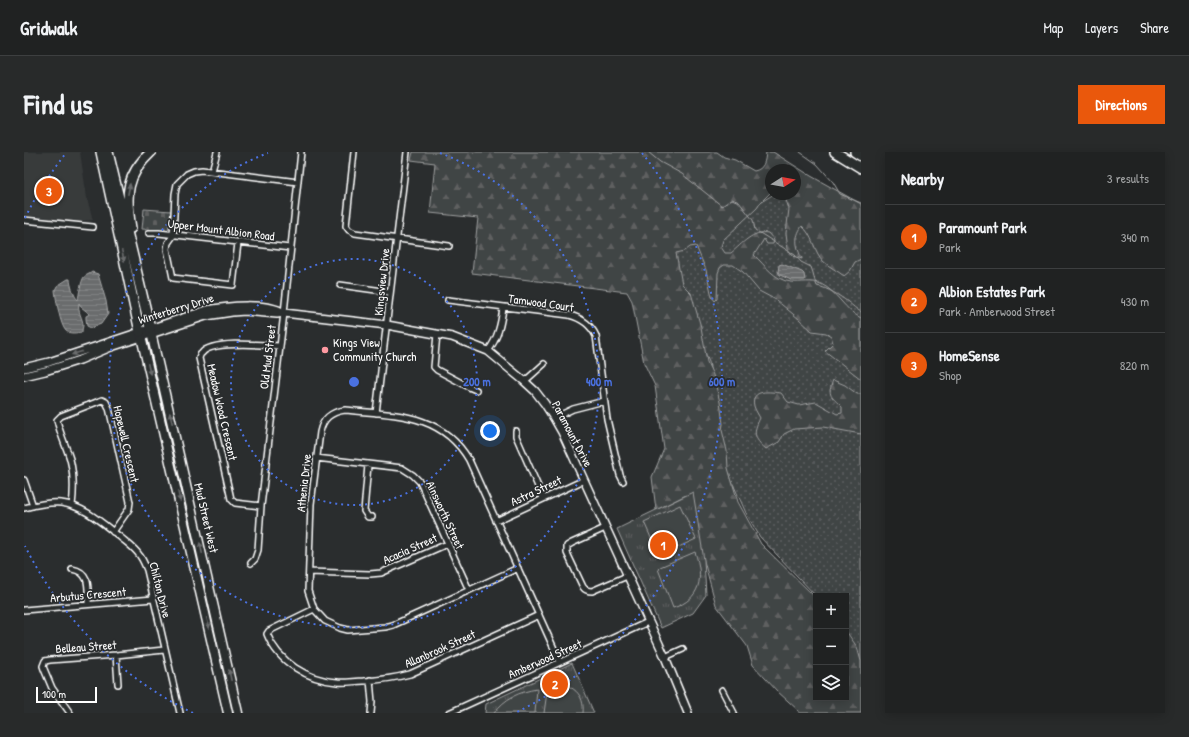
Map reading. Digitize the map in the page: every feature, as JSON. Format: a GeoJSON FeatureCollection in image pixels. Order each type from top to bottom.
{"type":"FeatureCollection","features":[{"type":"Feature","properties":{"kind":"highway"},"geometry":{"type":"LineString","coordinates":[[101,152],[141,334]]}},
{"type":"Feature","properties":{"kind":"highway"},"geometry":{"type":"LineString","coordinates":[[108,152],[150,331]]}},
{"type":"Feature","properties":{"kind":"highway"},"geometry":{"type":"LineString","coordinates":[[142,296],[137,258],[129,218],[128,193],[132,176],[137,167],[151,152]]}},
{"type":"Feature","properties":{"kind":"highway"},"geometry":{"type":"LineString","coordinates":[[835,152],[861,168]]}},
{"type":"Feature","properties":{"kind":"highway"},"geometry":{"type":"LineString","coordinates":[[855,152],[861,156]]}},
{"type":"Feature","properties":{"kind":"main road","name":"Mud Street West"},"geometry":{"type":"LineString","coordinates":[[150,331],[238,713]]}},
{"type":"Feature","properties":{"kind":"main road","name":"Mud Street West"},"geometry":{"type":"LineString","coordinates":[[141,334],[228,713]]}},
{"type":"Feature","properties":{"kind":"street"},"geometry":{"type":"LineString","coordinates":[[212,171],[217,152]]}},
{"type":"Feature","properties":{"kind":"street","name":"Old Mud Street"},"geometry":{"type":"LineString","coordinates":[[251,563],[256,559],[258,550],[261,506],[301,152]]}},
{"type":"Feature","properties":{"kind":"street"},"geometry":{"type":"LineString","coordinates":[[354,152],[346,226],[349,230],[356,233],[449,246]]}},
{"type":"Feature","properties":{"kind":"street","name":"Kingsview Drive"},"geometry":{"type":"LineString","coordinates":[[376,413],[407,152]]}},
{"type":"Feature","properties":{"kind":"street"},"geometry":{"type":"LineString","coordinates":[[238,243],[233,285],[174,278],[167,249],[168,243],[173,236],[175,194],[177,184],[187,174],[194,171],[212,171],[298,182]]}},
{"type":"Feature","properties":{"kind":"street"},"geometry":{"type":"LineString","coordinates":[[24,220],[93,228]]}},
{"type":"Feature","properties":{"kind":"street","name":"Upper Mount Albion Road"},"geometry":{"type":"LineString","coordinates":[[149,233],[290,248]]}},
{"type":"Feature","properties":{"kind":"street"},"geometry":{"type":"LineString","coordinates":[[340,285],[390,292]]}},
{"type":"Feature","properties":{"kind":"street","name":"Tamwood Court"},"geometry":{"type":"LineString","coordinates":[[448,300],[572,316],[580,318],[593,330],[596,336],[607,419],[620,475],[623,481]]}},
{"type":"Feature","properties":{"kind":"street","name":"Winterberry Drive"},"geometry":{"type":"LineString","coordinates":[[24,368],[49,362],[141,334],[193,314],[218,308],[250,306],[277,309],[284,313]]}},
{"type":"Feature","properties":{"kind":"street"},"geometry":{"type":"LineString","coordinates":[[488,351],[501,327],[504,308]]}},
{"type":"Feature","properties":{"kind":"street","name":"Paramount Drive"},"geometry":{"type":"LineString","coordinates":[[284,313],[387,325],[458,339],[488,351],[525,381],[535,391],[554,418],[665,657],[688,713]]}},
{"type":"Feature","properties":{"kind":"street","name":"Winterberry Drive"},"geometry":{"type":"LineString","coordinates":[[24,376],[75,361],[141,334]]}},
{"type":"Feature","properties":{"kind":"street"},"geometry":{"type":"LineString","coordinates":[[437,334],[434,367],[476,390]]}},
{"type":"Feature","properties":{"kind":"street","name":"Meadow Wood Crescent"},"geometry":{"type":"LineString","coordinates":[[261,506],[235,503],[231,499],[199,358],[207,349],[221,345],[241,344],[280,346]]}},
{"type":"Feature","properties":{"kind":"street"},"geometry":{"type":"LineString","coordinates":[[525,381],[544,364]]}},
{"type":"Feature","properties":{"kind":"street","name":"Hopewell Crescent"},"geometry":{"type":"LineString","coordinates":[[72,506],[74,485],[70,460],[57,420],[61,416],[102,400],[106,402],[109,408],[130,502],[129,509],[113,532]]}},
{"type":"Feature","properties":{"kind":"street"},"geometry":{"type":"LineString","coordinates":[[554,418],[573,409],[604,401]]}},
{"type":"Feature","properties":{"kind":"street","name":"Athenia Drive"},"geometry":{"type":"LineString","coordinates":[[518,568],[393,625],[348,630],[325,621],[314,609],[308,590],[311,504],[316,458],[322,425],[330,415],[336,411],[345,410],[376,413],[407,417],[422,421],[445,433],[452,439],[465,453],[518,568],[560,662]]}},
{"type":"Feature","properties":{"kind":"street"},"geometry":{"type":"LineString","coordinates":[[516,431],[516,436],[543,498]]}},
{"type":"Feature","properties":{"kind":"street","name":"Ainsworth Street"},"geometry":{"type":"LineString","coordinates":[[316,458],[402,468],[415,476],[420,482],[469,590]]}},
{"type":"Feature","properties":{"kind":"street"},"geometry":{"type":"LineString","coordinates":[[368,464],[364,511],[368,517],[372,518]]}},
{"type":"Feature","properties":{"kind":"street"},"geometry":{"type":"LineString","coordinates":[[24,480],[33,506]]}},
{"type":"Feature","properties":{"kind":"street","name":"Astra Street"},"geometry":{"type":"LineString","coordinates":[[496,521],[584,480]]}},
{"type":"Feature","properties":{"kind":"street","name":"Chilton Drive"},"geometry":{"type":"LineString","coordinates":[[24,508],[54,503],[72,506],[90,514],[133,548],[140,556],[147,570],[164,650],[180,713]]}},
{"type":"Feature","properties":{"kind":"street"},"geometry":{"type":"LineString","coordinates":[[605,528],[572,543],[568,546],[567,553],[583,587],[590,591],[627,576]]}},
{"type":"Feature","properties":{"kind":"street","name":"Acacia Street"},"geometry":{"type":"LineString","coordinates":[[309,572],[381,573],[448,544]]}},
{"type":"Feature","properties":{"kind":"street"},"geometry":{"type":"LineString","coordinates":[[72,569],[78,570],[84,574],[87,580],[88,604]]}},
{"type":"Feature","properties":{"kind":"street","name":"Arbutus Crescent"},"geometry":{"type":"LineString","coordinates":[[24,610],[153,599]]}},
{"type":"Feature","properties":{"kind":"street","name":"Allanbrook Street"},"geometry":{"type":"LineString","coordinates":[[314,609],[269,631],[267,634],[269,640],[279,655],[298,670],[321,680],[338,682],[396,678],[410,674],[539,615]]}},
{"type":"Feature","properties":{"kind":"street","name":"Amberwood Street"},"geometry":{"type":"LineString","coordinates":[[450,713],[648,622]]}},
{"type":"Feature","properties":{"kind":"street"},"geometry":{"type":"LineString","coordinates":[[665,657],[683,649]]}},
{"type":"Feature","properties":{"kind":"street","name":"Belleau Street"},"geometry":{"type":"LineString","coordinates":[[70,713],[52,688],[43,666],[45,661],[164,650]]}},
{"type":"Feature","properties":{"kind":"street"},"geometry":{"type":"LineString","coordinates":[[116,655],[118,684]]}},
{"type":"Feature","properties":{"kind":"street"},"geometry":{"type":"LineString","coordinates":[[370,680],[372,702],[371,713]]}},
{"type":"Feature","properties":{"kind":"street"},"geometry":{"type":"LineString","coordinates":[[722,690],[734,713]]}},
{"type":"Feature","properties":{"kind":"shaded area"},"geometry":{"type":"Polygon","coordinates":[[[24,152],[80,152],[87,198],[93,220],[74,222],[24,215],[24,152]]]}},
{"type":"Feature","properties":{"kind":"shaded area"},"geometry":{"type":"Polygon","coordinates":[[[782,264],[802,272],[805,280],[791,280],[780,275],[778,272],[779,265],[782,264]]]}},
{"type":"Feature","properties":{"kind":"shaded area"},"geometry":{"type":"Polygon","coordinates":[[[92,272],[98,274],[106,301],[108,314],[101,324],[91,328],[87,326],[86,319],[86,316],[90,314],[81,307],[79,303],[79,309],[83,322],[82,332],[68,332],[64,328],[60,318],[55,290],[57,286],[70,279],[72,290],[78,300],[83,279],[92,272]]]}},
{"type":"Feature","properties":{"kind":"green space"},"geometry":{"type":"Polygon","coordinates":[[[413,152],[717,152],[724,157],[735,160],[754,171],[762,167],[766,152],[773,152],[792,164],[765,164],[765,198],[757,208],[723,240],[721,247],[725,253],[731,253],[753,236],[768,233],[774,240],[773,244],[767,244],[764,239],[754,255],[770,272],[785,281],[814,282],[827,287],[855,315],[861,318],[861,379],[825,351],[833,343],[831,336],[826,333],[812,331],[776,300],[759,291],[743,272],[733,265],[724,265],[720,268],[718,273],[717,299],[715,301],[712,297],[706,270],[696,246],[676,253],[682,284],[691,293],[701,327],[707,362],[713,375],[720,402],[723,424],[722,430],[727,451],[728,468],[738,502],[761,544],[813,595],[813,701],[849,701],[849,635],[857,647],[861,661],[861,713],[799,713],[799,711],[777,691],[753,665],[747,646],[716,605],[686,495],[656,510],[652,477],[664,449],[655,386],[644,363],[632,301],[627,292],[472,273],[478,218],[430,213],[435,163],[411,160],[413,152]]]}},
{"type":"Feature","properties":{"kind":"green space"},"geometry":{"type":"Polygon","coordinates":[[[801,170],[861,204],[861,259],[855,262],[850,271],[844,276],[823,261],[817,253],[809,234],[802,226],[799,230],[797,242],[798,250],[802,259],[793,256],[788,249],[786,233],[789,209],[786,200],[801,200],[801,170]]]}},
{"type":"Feature","properties":{"kind":"green space"},"geometry":{"type":"Polygon","coordinates":[[[765,200],[794,200],[861,252],[861,679],[849,646],[849,593],[813,593],[760,537],[746,513],[729,475],[722,443],[709,362],[678,289],[670,248],[724,225],[765,200]]]}},
{"type":"Feature","properties":{"kind":"green space"},"geometry":{"type":"Polygon","coordinates":[[[144,209],[171,211],[168,231],[142,229],[144,209]]]}},
{"type":"Feature","properties":{"kind":"green space"},"geometry":{"type":"Polygon","coordinates":[[[833,380],[845,385],[857,394],[861,394],[861,434],[823,427],[794,429],[784,434],[779,442],[766,449],[757,438],[755,431],[760,418],[754,408],[755,396],[762,392],[781,393],[788,402],[799,405],[816,402],[837,414],[842,413],[842,407],[830,393],[833,380]]]}},
{"type":"Feature","properties":{"kind":"green space"},"geometry":{"type":"Polygon","coordinates":[[[693,492],[704,560],[706,595],[693,613],[661,628],[617,529],[693,492]]]}},
{"type":"Feature","properties":{"kind":"green space"},"geometry":{"type":"Polygon","coordinates":[[[680,505],[696,539],[659,556],[644,522],[680,505]]]}},
{"type":"Feature","properties":{"kind":"green space"},"geometry":{"type":"Polygon","coordinates":[[[695,552],[699,570],[698,586],[690,599],[673,608],[658,569],[695,552]]]}},
{"type":"Feature","properties":{"kind":"green space"},"geometry":{"type":"Polygon","coordinates":[[[572,663],[594,713],[485,713],[486,704],[572,663]]]}},
{"type":"Feature","properties":{"kind":"green space"},"geometry":{"type":"Polygon","coordinates":[[[554,683],[566,685],[576,691],[582,700],[583,713],[544,713],[548,685],[554,683]]]}},
{"type":"Feature","properties":{"kind":"green space"},"geometry":{"type":"Polygon","coordinates":[[[537,689],[535,713],[494,713],[503,703],[513,696],[537,689]]]}},
{"type":"Feature","properties":{"kind":"waterway"},"geometry":{"type":"LineString","coordinates":[[648,152],[660,162],[682,174],[722,206],[732,199],[739,202],[753,220],[755,230],[795,255],[801,262],[811,267],[817,286],[825,288],[838,295],[861,312]]}},
{"type":"Feature","properties":{"kind":"waterway"},"geometry":{"type":"LineString","coordinates":[[800,152],[817,164],[833,182],[840,194],[861,203]]}},
{"type":"Feature","properties":{"kind":"place","name":"HomeSense"},"geometry":{"type":"Point","coordinates":[49,191]}},
{"type":"Feature","properties":{"kind":"place","name":"Kings View Community Church"},"geometry":{"type":"Point","coordinates":[325,350]}},
{"type":"Feature","properties":{"kind":"place","name":"Paramount Park"},"geometry":{"type":"Point","coordinates":[663,545]}},
{"type":"Feature","properties":{"kind":"place","name":"Albion Estates Park"},"geometry":{"type":"Point","coordinates":[555,684]}}]}
